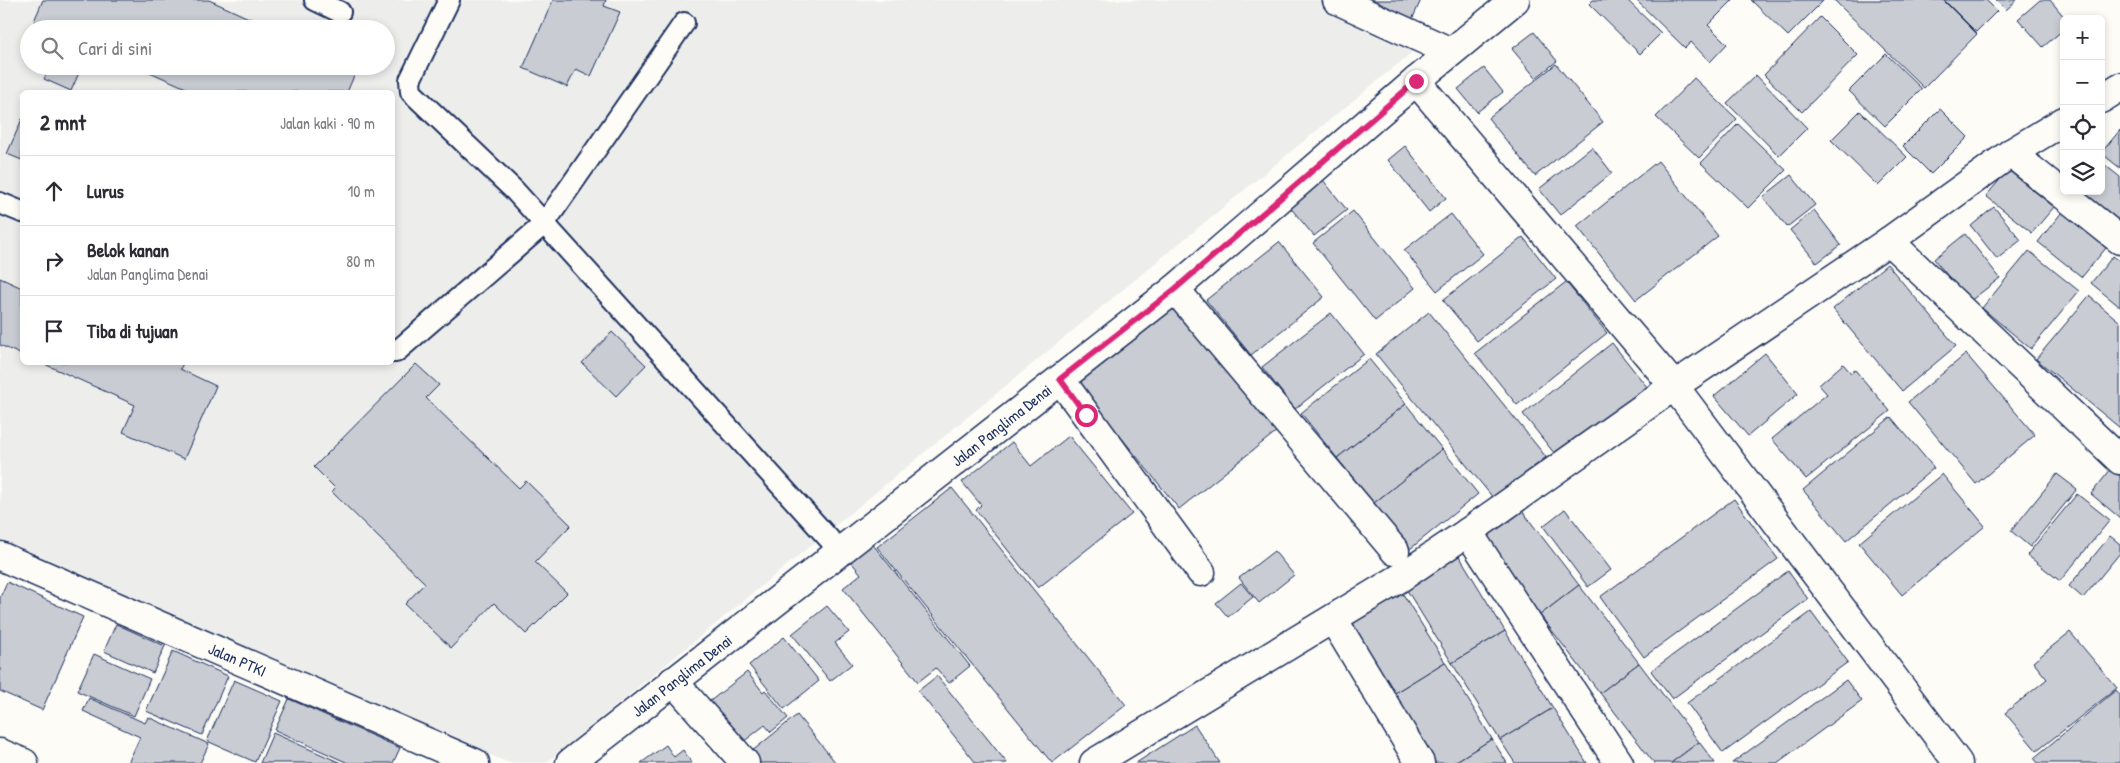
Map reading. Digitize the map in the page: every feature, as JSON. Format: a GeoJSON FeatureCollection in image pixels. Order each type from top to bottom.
{"type":"FeatureCollection","features":[{"type":"Feature","properties":{"kind":"street"},"geometry":{"type":"LineString","coordinates":[[1337,0],[1451,52]]}},
{"type":"Feature","properties":{"kind":"street","name":"Jalan Panglima Denai"},"geometry":{"type":"LineString","coordinates":[[570,763],[1175,289],[1416,81],[1515,0]]}},
{"type":"Feature","properties":{"kind":"street"},"geometry":{"type":"LineString","coordinates":[[1416,81],[1674,386],[1958,763]]}},
{"type":"Feature","properties":{"kind":"street"},"geometry":{"type":"LineString","coordinates":[[2105,96],[2120,87]]}},
{"type":"Feature","properties":{"kind":"street"},"geometry":{"type":"LineString","coordinates":[[1094,763],[1400,578],[1674,386],[1889,241],[2011,153],[2060,123]]}},
{"type":"Feature","properties":{"kind":"street"},"geometry":{"type":"LineString","coordinates":[[2011,153],[2120,240]]}},
{"type":"Feature","properties":{"kind":"street"},"geometry":{"type":"LineString","coordinates":[[1889,241],[2120,460]]}},
{"type":"Feature","properties":{"kind":"street"},"geometry":{"type":"LineString","coordinates":[[1175,289],[1395,551]]}},
{"type":"Feature","properties":{"kind":"street"},"geometry":{"type":"LineString","coordinates":[[1060,379],[1201,572]]}},
{"type":"Feature","properties":{"kind":"street"},"geometry":{"type":"LineString","coordinates":[[1468,532],[1619,763]]}},
{"type":"Feature","properties":{"kind":"street","name":"Jalan PTKI"},"geometry":{"type":"LineString","coordinates":[[0,556],[475,763]]}},
{"type":"Feature","properties":{"kind":"street"},"geometry":{"type":"LineString","coordinates":[[1332,619],[1420,763]]}},
{"type":"Feature","properties":{"kind":"street"},"geometry":{"type":"LineString","coordinates":[[673,681],[745,763]]}},
{"type":"Feature","properties":{"kind":"street"},"geometry":{"type":"LineString","coordinates":[[0,753],[24,763]]}},
{"type":"Feature","properties":{"kind":"lane"},"geometry":{"type":"LineString","coordinates":[[316,0],[340,12]]}},
{"type":"Feature","properties":{"kind":"lane"},"geometry":{"type":"LineString","coordinates":[[449,0],[410,80],[411,92],[514,190],[840,551]]}},
{"type":"Feature","properties":{"kind":"lane"},"geometry":{"type":"LineString","coordinates":[[395,352],[544,224],[684,23]]}},
{"type":"Feature","properties":{"kind":"lane"},"geometry":{"type":"LineString","coordinates":[[0,203],[20,211]]}},
{"type":"Feature","properties":{"kind":"shaded area"},"geometry":{"type":"Polygon","coordinates":[[[0,0],[1319,0],[1421,45],[546,763],[509,763],[0,542],[0,0]]]}},
{"type":"Feature","properties":{"kind":"building"},"geometry":{"type":"Polygon","coordinates":[[[43,0],[209,0],[253,20],[34,20],[43,0]]]}},
{"type":"Feature","properties":{"kind":"building"},"geometry":{"type":"Polygon","coordinates":[[[553,0],[606,0],[604,6],[620,12],[591,76],[576,69],[567,87],[523,68],[553,0]]]}},
{"type":"Feature","properties":{"kind":"building"},"geometry":{"type":"Polygon","coordinates":[[[1357,0],[1421,0],[1410,24],[1357,0]]]}},
{"type":"Feature","properties":{"kind":"building"},"geometry":{"type":"Polygon","coordinates":[[[1593,0],[1627,0],[1661,33],[1640,54],[1589,4],[1593,0]]]}},
{"type":"Feature","properties":{"kind":"building"},"geometry":{"type":"Polygon","coordinates":[[[1636,0],[1733,0],[1708,25],[1727,44],[1710,62],[1691,42],[1685,48],[1636,0]]]}},
{"type":"Feature","properties":{"kind":"building"},"geometry":{"type":"Polygon","coordinates":[[[1751,0],[1824,0],[1788,36],[1751,0]]]}},
{"type":"Feature","properties":{"kind":"building"},"geometry":{"type":"Polygon","coordinates":[[[1834,0],[1943,0],[1977,34],[1924,88],[1834,0]]]}},
{"type":"Feature","properties":{"kind":"building"},"geometry":{"type":"Polygon","coordinates":[[[1944,0],[1986,0],[1997,11],[1976,32],[1944,0]]]}},
{"type":"Feature","properties":{"kind":"building"},"geometry":{"type":"Polygon","coordinates":[[[1996,0],[2017,0],[2006,10],[1996,0]]]}},
{"type":"Feature","properties":{"kind":"building"},"geometry":{"type":"Polygon","coordinates":[[[2040,0],[2050,0],[2063,15],[2060,15],[2060,32],[2043,47],[2018,19],[2040,0]]]}},
{"type":"Feature","properties":{"kind":"building"},"geometry":{"type":"Polygon","coordinates":[[[1820,17],[1858,55],[1802,112],[1764,75],[1820,17]]]}},
{"type":"Feature","properties":{"kind":"building"},"geometry":{"type":"Polygon","coordinates":[[[1534,32],[1557,61],[1536,78],[1512,49],[1534,32]]]}},
{"type":"Feature","properties":{"kind":"building"},"geometry":{"type":"Polygon","coordinates":[[[1886,54],[1922,89],[1885,126],[1849,91],[1886,54]]]}},
{"type":"Feature","properties":{"kind":"building"},"geometry":{"type":"Polygon","coordinates":[[[1556,64],[1603,122],[1535,176],[1488,118],[1556,64]]]}},
{"type":"Feature","properties":{"kind":"building"},"geometry":{"type":"Polygon","coordinates":[[[1484,68],[1503,92],[1477,112],[1458,89],[1484,68]]]}},
{"type":"Feature","properties":{"kind":"building"},"geometry":{"type":"Polygon","coordinates":[[[46,75],[78,75],[71,90],[44,79],[46,75]]]}},
{"type":"Feature","properties":{"kind":"building"},"geometry":{"type":"Polygon","coordinates":[[[156,75],[354,75],[348,90],[190,90],[156,75]]]}},
{"type":"Feature","properties":{"kind":"building"},"geometry":{"type":"Polygon","coordinates":[[[1756,75],[1807,128],[1779,156],[1727,103],[1756,75]]]}},
{"type":"Feature","properties":{"kind":"building"},"geometry":{"type":"Polygon","coordinates":[[[1694,78],[1737,119],[1699,158],[1656,117],[1694,78]]]}},
{"type":"Feature","properties":{"kind":"building"},"geometry":{"type":"Polygon","coordinates":[[[1940,109],[1968,137],[1931,174],[1903,146],[1940,109]]]}},
{"type":"Feature","properties":{"kind":"building"},"geometry":{"type":"Polygon","coordinates":[[[1860,111],[1907,157],[1878,186],[1831,140],[1860,111]]]}},
{"type":"Feature","properties":{"kind":"building"},"geometry":{"type":"Polygon","coordinates":[[[20,124],[20,159],[7,154],[20,124]]]}},
{"type":"Feature","properties":{"kind":"building"},"geometry":{"type":"Polygon","coordinates":[[[1738,124],[1786,170],[1748,208],[1701,163],[1738,124]]]}},
{"type":"Feature","properties":{"kind":"building"},"geometry":{"type":"Polygon","coordinates":[[[2120,130],[2120,168],[2105,156],[2105,148],[2120,130]]]}},
{"type":"Feature","properties":{"kind":"building"},"geometry":{"type":"Polygon","coordinates":[[[1405,146],[1446,198],[1429,212],[1388,160],[1405,146]]]}},
{"type":"Feature","properties":{"kind":"building"},"geometry":{"type":"Polygon","coordinates":[[[1592,147],[1612,173],[1560,215],[1539,189],[1592,147]]]}},
{"type":"Feature","properties":{"kind":"building"},"geometry":{"type":"Polygon","coordinates":[[[1658,161],[1718,236],[1636,300],[1577,226],[1658,161]]]}},
{"type":"Feature","properties":{"kind":"building"},"geometry":{"type":"Polygon","coordinates":[[[2105,165],[2120,177],[2120,232],[2075,195],[2105,195],[2105,165]]]}},
{"type":"Feature","properties":{"kind":"building"},"geometry":{"type":"Polygon","coordinates":[[[2008,170],[2054,207],[2032,233],[1986,196],[2008,170]]]}},
{"type":"Feature","properties":{"kind":"building"},"geometry":{"type":"Polygon","coordinates":[[[1791,175],[1815,205],[1787,227],[1763,197],[1791,175]]]}},
{"type":"Feature","properties":{"kind":"building"},"geometry":{"type":"Polygon","coordinates":[[[1323,180],[1347,210],[1314,236],[1289,206],[1323,180]]]}},
{"type":"Feature","properties":{"kind":"building"},"geometry":{"type":"Polygon","coordinates":[[[1994,207],[2021,240],[1997,259],[1971,226],[1994,207]]]}},
{"type":"Feature","properties":{"kind":"building"},"geometry":{"type":"Polygon","coordinates":[[[1814,210],[1841,245],[1817,263],[1790,230],[1814,210]]]}},
{"type":"Feature","properties":{"kind":"building"},"geometry":{"type":"Polygon","coordinates":[[[1353,211],[1415,288],[1375,321],[1313,243],[1353,211]]]}},
{"type":"Feature","properties":{"kind":"building"},"geometry":{"type":"Polygon","coordinates":[[[2062,212],[2106,248],[2082,277],[2038,242],[2062,212]]]}},
{"type":"Feature","properties":{"kind":"building"},"geometry":{"type":"Polygon","coordinates":[[[1451,214],[1483,254],[1437,291],[1404,250],[1451,214]]]}},
{"type":"Feature","properties":{"kind":"building"},"geometry":{"type":"Polygon","coordinates":[[[1965,234],[2000,278],[1969,302],[1934,259],[1965,234]]]}},
{"type":"Feature","properties":{"kind":"building"},"geometry":{"type":"Polygon","coordinates":[[[1523,237],[1556,279],[1477,341],[1443,300],[1523,237]]]}},
{"type":"Feature","properties":{"kind":"building"},"geometry":{"type":"Polygon","coordinates":[[[1279,242],[1324,297],[1251,355],[1206,300],[1279,242]]]}},
{"type":"Feature","properties":{"kind":"building"},"geometry":{"type":"Polygon","coordinates":[[[2029,251],[2079,291],[2031,349],[1982,308],[2029,251]]]}},
{"type":"Feature","properties":{"kind":"building"},"geometry":{"type":"Polygon","coordinates":[[[2113,256],[2120,261],[2120,307],[2091,283],[2113,256]]]}},
{"type":"Feature","properties":{"kind":"building"},"geometry":{"type":"Polygon","coordinates":[[[1887,264],[1956,346],[1902,391],[1833,309],[1887,264]]]}},
{"type":"Feature","properties":{"kind":"building"},"geometry":{"type":"Polygon","coordinates":[[[0,278],[20,287],[20,354],[0,345],[0,278]]]}},
{"type":"Feature","properties":{"kind":"building"},"geometry":{"type":"Polygon","coordinates":[[[1566,282],[1607,333],[1517,405],[1475,353],[1566,282]]]}},
{"type":"Feature","properties":{"kind":"building"},"geometry":{"type":"Polygon","coordinates":[[[2089,296],[2120,322],[2120,428],[2036,359],[2089,296]]]}},
{"type":"Feature","properties":{"kind":"building"},"geometry":{"type":"Polygon","coordinates":[[[1177,306],[1277,431],[1179,509],[1078,384],[1177,306]]]}},
{"type":"Feature","properties":{"kind":"building"},"geometry":{"type":"Polygon","coordinates":[[[1429,312],[1546,457],[1494,499],[1376,354],[1429,312]]]}},
{"type":"Feature","properties":{"kind":"building"},"geometry":{"type":"Polygon","coordinates":[[[1331,313],[1364,354],[1295,409],[1262,367],[1331,313]]]}},
{"type":"Feature","properties":{"kind":"building"},"geometry":{"type":"Polygon","coordinates":[[[612,332],[646,365],[616,396],[582,363],[612,332]]]}},
{"type":"Feature","properties":{"kind":"building"},"geometry":{"type":"Polygon","coordinates":[[[1612,343],[1647,387],[1558,458],[1523,414],[1612,343]]]}},
{"type":"Feature","properties":{"kind":"building"},"geometry":{"type":"Polygon","coordinates":[[[1765,353],[1798,394],[1748,436],[1714,396],[1765,353]]]}},
{"type":"Feature","properties":{"kind":"building"},"geometry":{"type":"Polygon","coordinates":[[[1966,354],[2035,435],[1976,484],[1908,402],[1966,354]]]}},
{"type":"Feature","properties":{"kind":"building"},"geometry":{"type":"Polygon","coordinates":[[[1369,359],[1406,404],[1337,458],[1301,413],[1369,359]]]}},
{"type":"Feature","properties":{"kind":"building"},"geometry":{"type":"Polygon","coordinates":[[[416,364],[439,385],[426,398],[519,488],[526,481],[571,525],[535,562],[567,593],[526,634],[494,603],[451,648],[405,604],[425,583],[332,492],[335,488],[314,467],[416,364]]]}},
{"type":"Feature","properties":{"kind":"building"},"geometry":{"type":"Polygon","coordinates":[[[1843,364],[1851,373],[1855,370],[1890,411],[1806,479],[1772,439],[1827,394],[1819,385],[1843,364]]]}},
{"type":"Feature","properties":{"kind":"building"},"geometry":{"type":"Polygon","coordinates":[[[47,365],[182,365],[180,369],[216,386],[184,459],[123,432],[135,405],[47,365]]]}},
{"type":"Feature","properties":{"kind":"building"},"geometry":{"type":"Polygon","coordinates":[[[1406,404],[1442,449],[1374,503],[1337,458],[1406,404]]]}},
{"type":"Feature","properties":{"kind":"building"},"geometry":{"type":"Polygon","coordinates":[[[1891,417],[1934,468],[1846,541],[1803,490],[1891,417]]]}},
{"type":"Feature","properties":{"kind":"building"},"geometry":{"type":"Polygon","coordinates":[[[1069,436],[1132,514],[1038,588],[976,510],[981,505],[962,482],[1012,442],[1031,466],[1069,436]]]}},
{"type":"Feature","properties":{"kind":"building"},"geometry":{"type":"Polygon","coordinates":[[[1442,449],[1478,494],[1410,549],[1374,503],[1442,449]]]}},
{"type":"Feature","properties":{"kind":"building"},"geometry":{"type":"Polygon","coordinates":[[[2111,469],[2120,476],[2120,518],[2091,494],[2111,469]]]}},
{"type":"Feature","properties":{"kind":"building"},"geometry":{"type":"Polygon","coordinates":[[[1942,474],[1985,526],[1902,595],[1859,543],[1942,474]]]}},
{"type":"Feature","properties":{"kind":"building"},"geometry":{"type":"Polygon","coordinates":[[[2057,474],[2077,489],[2030,547],[2011,531],[2057,474]]]}},
{"type":"Feature","properties":{"kind":"building"},"geometry":{"type":"Polygon","coordinates":[[[952,488],[1126,705],[1052,763],[877,547],[952,488]]]}},
{"type":"Feature","properties":{"kind":"building"},"geometry":{"type":"Polygon","coordinates":[[[2077,494],[2110,520],[2060,581],[2027,555],[2077,494]]]}},
{"type":"Feature","properties":{"kind":"building"},"geometry":{"type":"Polygon","coordinates":[[[1734,499],[1778,559],[1644,657],[1600,597],[1734,499]]]}},
{"type":"Feature","properties":{"kind":"building"},"geometry":{"type":"Polygon","coordinates":[[[1519,507],[1579,585],[1540,615],[1480,536],[1519,507]]]}},
{"type":"Feature","properties":{"kind":"building"},"geometry":{"type":"Polygon","coordinates":[[[1565,509],[1611,570],[1588,587],[1543,526],[1565,509]]]}},
{"type":"Feature","properties":{"kind":"building"},"geometry":{"type":"Polygon","coordinates":[[[2110,536],[2120,544],[2120,553],[2083,598],[2069,586],[2110,536]]]}},
{"type":"Feature","properties":{"kind":"building"},"geometry":{"type":"Polygon","coordinates":[[[870,541],[970,666],[949,683],[936,668],[918,682],[843,588],[861,574],[848,558],[870,541]]]}},
{"type":"Feature","properties":{"kind":"building"},"geometry":{"type":"Polygon","coordinates":[[[1274,551],[1294,575],[1259,603],[1239,578],[1274,551]]]}},
{"type":"Feature","properties":{"kind":"building"},"geometry":{"type":"Polygon","coordinates":[[[1458,554],[1505,631],[1452,663],[1405,587],[1458,554]]]}},
{"type":"Feature","properties":{"kind":"building"},"geometry":{"type":"Polygon","coordinates":[[[1788,571],[1808,599],[1672,699],[1651,671],[1788,571]]]}},
{"type":"Feature","properties":{"kind":"building"},"geometry":{"type":"Polygon","coordinates":[[[7,582],[83,617],[42,710],[0,691],[0,597],[7,582]]]}},
{"type":"Feature","properties":{"kind":"building"},"geometry":{"type":"Polygon","coordinates":[[[1241,583],[1253,597],[1228,617],[1216,603],[1241,583]]]}},
{"type":"Feature","properties":{"kind":"building"},"geometry":{"type":"Polygon","coordinates":[[[1579,585],[1639,663],[1600,693],[1540,615],[1579,585]]]}},
{"type":"Feature","properties":{"kind":"building"},"geometry":{"type":"Polygon","coordinates":[[[1398,586],[1445,662],[1393,694],[1345,618],[1398,586]]]}},
{"type":"Feature","properties":{"kind":"building"},"geometry":{"type":"Polygon","coordinates":[[[827,606],[849,632],[835,643],[852,664],[830,681],[792,634],[827,606]]]}},
{"type":"Feature","properties":{"kind":"building"},"geometry":{"type":"Polygon","coordinates":[[[1811,612],[1848,662],[1723,753],[1687,703],[1811,612]]]}},
{"type":"Feature","properties":{"kind":"building"},"geometry":{"type":"Polygon","coordinates":[[[116,624],[165,646],[153,673],[104,651],[116,624]]]}},
{"type":"Feature","properties":{"kind":"building"},"geometry":{"type":"Polygon","coordinates":[[[1505,631],[1553,708],[1500,740],[1452,663],[1505,631]]]}},
{"type":"Feature","properties":{"kind":"building"},"geometry":{"type":"Polygon","coordinates":[[[2070,632],[2117,688],[2037,751],[2005,713],[2047,679],[2033,662],[2070,632]]]}},
{"type":"Feature","properties":{"kind":"building"},"geometry":{"type":"Polygon","coordinates":[[[784,637],[819,681],[784,709],[749,665],[784,637]]]}},
{"type":"Feature","properties":{"kind":"building"},"geometry":{"type":"Polygon","coordinates":[[[173,651],[228,676],[202,735],[146,711],[173,651]]]}},
{"type":"Feature","properties":{"kind":"building"},"geometry":{"type":"Polygon","coordinates":[[[94,654],[150,679],[134,716],[77,691],[94,654]]]}},
{"type":"Feature","properties":{"kind":"building"},"geometry":{"type":"Polygon","coordinates":[[[1445,662],[1492,739],[1453,763],[1435,763],[1393,694],[1445,662]]]}},
{"type":"Feature","properties":{"kind":"building"},"geometry":{"type":"Polygon","coordinates":[[[1639,663],[1699,742],[1671,763],[1654,763],[1600,693],[1639,663]]]}},
{"type":"Feature","properties":{"kind":"building"},"geometry":{"type":"Polygon","coordinates":[[[747,672],[788,718],[771,732],[765,725],[742,743],[709,702],[747,672]]]}},
{"type":"Feature","properties":{"kind":"building"},"geometry":{"type":"Polygon","coordinates":[[[937,676],[1007,763],[976,763],[918,691],[937,676]]]}},
{"type":"Feature","properties":{"kind":"building"},"geometry":{"type":"Polygon","coordinates":[[[234,680],[282,701],[255,762],[207,741],[234,680]]]}},
{"type":"Feature","properties":{"kind":"building"},"geometry":{"type":"Polygon","coordinates":[[[1846,680],[1862,701],[1777,763],[1732,763],[1846,680]]]}},
{"type":"Feature","properties":{"kind":"building"},"geometry":{"type":"Polygon","coordinates":[[[2116,690],[2120,695],[2120,763],[2038,763],[2034,758],[2116,690]]]}},
{"type":"Feature","properties":{"kind":"building"},"geometry":{"type":"Polygon","coordinates":[[[89,698],[145,723],[148,717],[209,744],[200,763],[128,763],[140,737],[83,711],[89,698]]]}},
{"type":"Feature","properties":{"kind":"building"},"geometry":{"type":"Polygon","coordinates":[[[289,699],[400,748],[393,763],[348,763],[275,730],[289,699]]]}},
{"type":"Feature","properties":{"kind":"building"},"geometry":{"type":"Polygon","coordinates":[[[1553,708],[1587,763],[1515,763],[1500,740],[1553,708]]]}},
{"type":"Feature","properties":{"kind":"building"},"geometry":{"type":"Polygon","coordinates":[[[797,715],[836,763],[760,763],[751,752],[797,715]]]}},
{"type":"Feature","properties":{"kind":"building"},"geometry":{"type":"Polygon","coordinates":[[[1195,725],[1220,763],[1136,763],[1195,725]]]}},
{"type":"Feature","properties":{"kind":"building"},"geometry":{"type":"Polygon","coordinates":[[[273,733],[341,763],[260,763],[273,733]]]}},
{"type":"Feature","properties":{"kind":"building"},"geometry":{"type":"Polygon","coordinates":[[[1492,739],[1507,763],[1453,763],[1492,739]]]}},
{"type":"Feature","properties":{"kind":"building"},"geometry":{"type":"Polygon","coordinates":[[[1699,742],[1715,763],[1671,763],[1699,742]]]}},
{"type":"Feature","properties":{"kind":"building"},"geometry":{"type":"Polygon","coordinates":[[[666,745],[674,757],[683,750],[692,763],[641,763],[666,745]]]}},
{"type":"Feature","properties":{"kind":"route"},"geometry":{"type":"LineString","coordinates":[[1086,415],[1060,379],[1175,289],[1416,81]]}}]}
